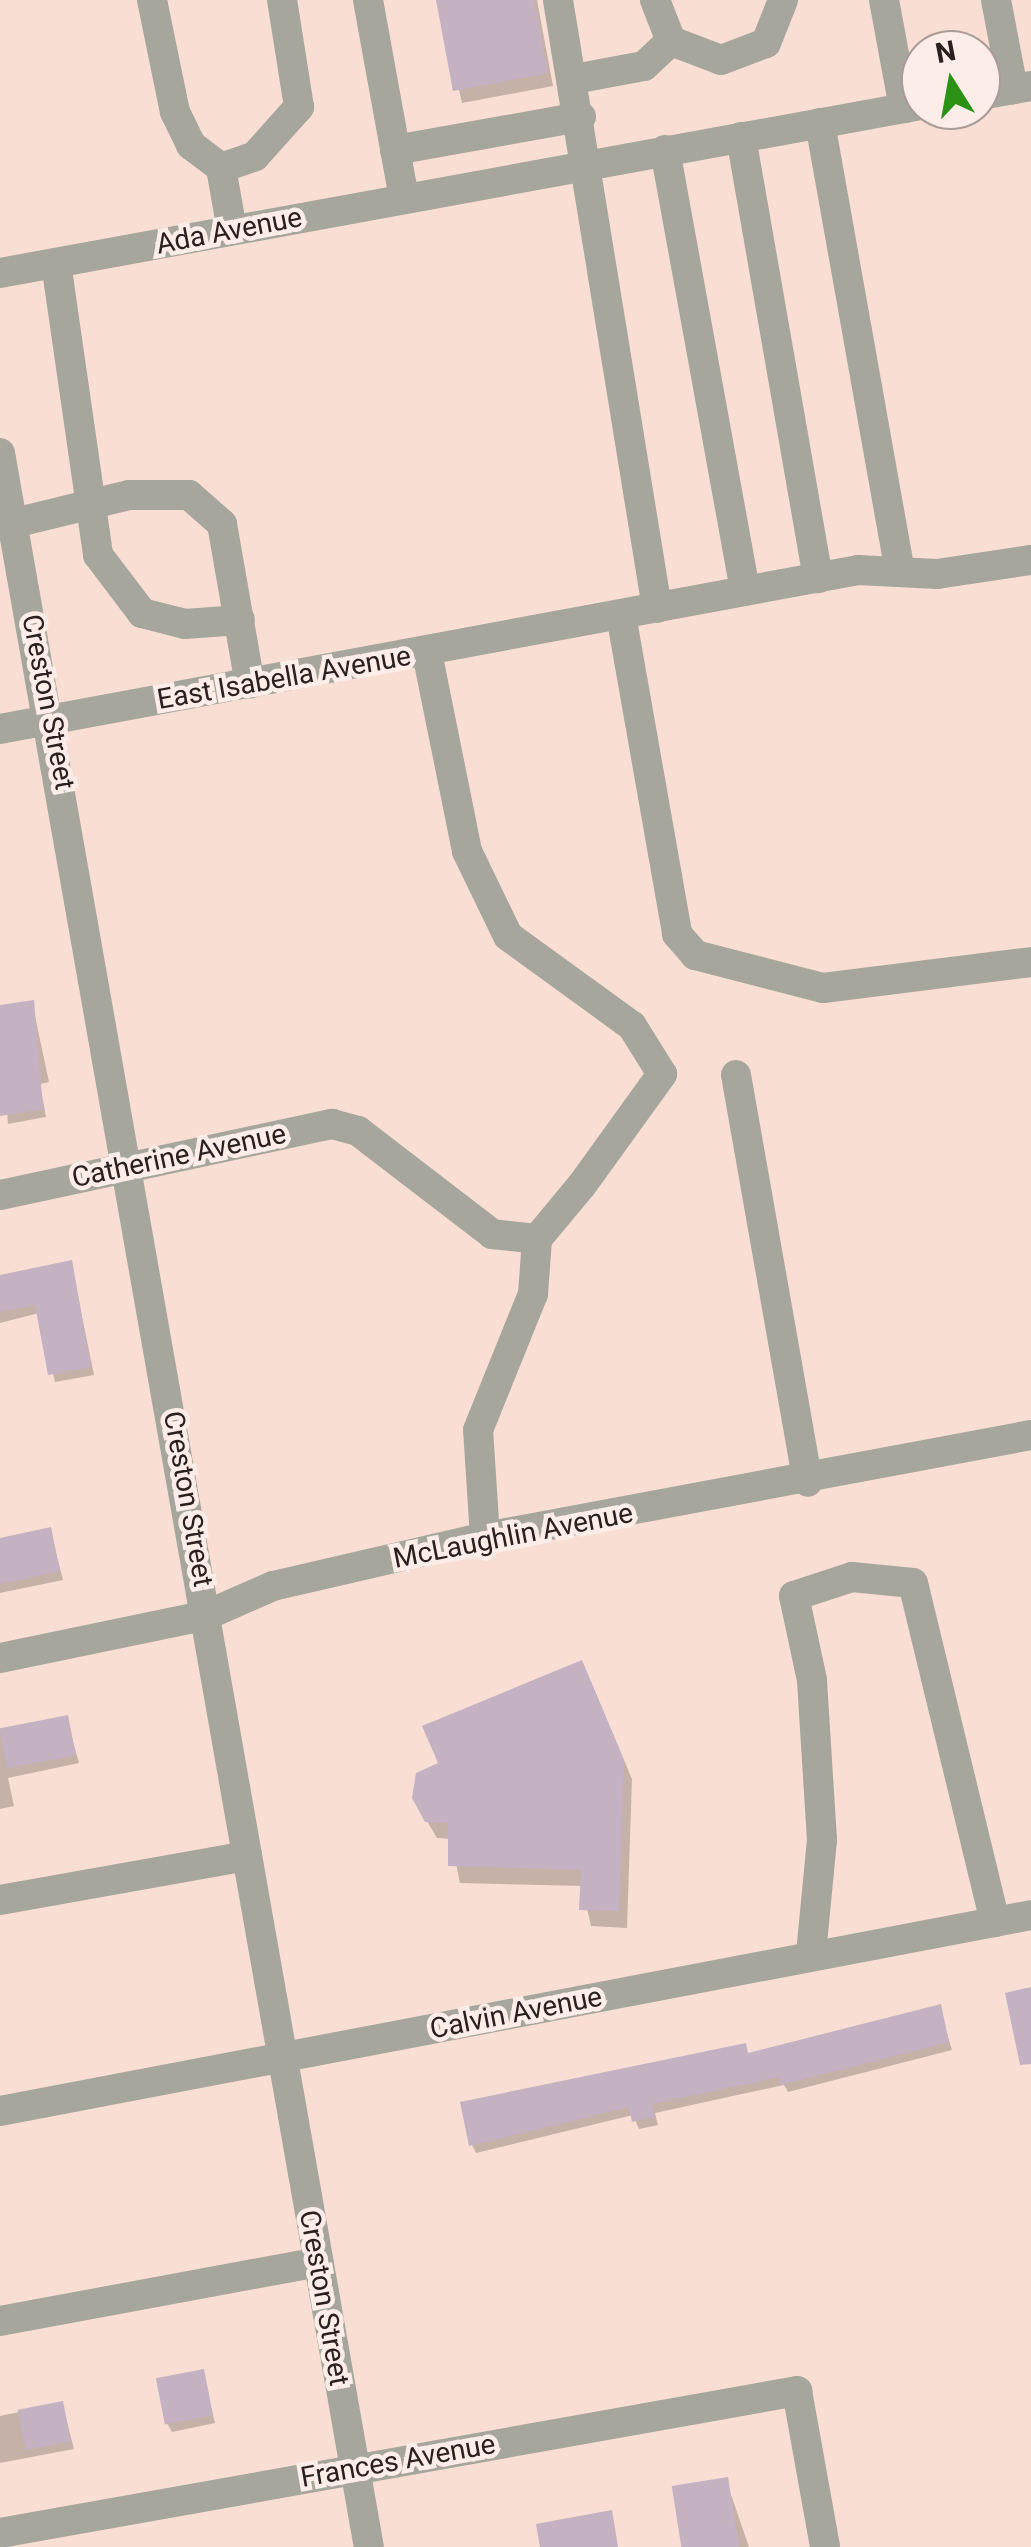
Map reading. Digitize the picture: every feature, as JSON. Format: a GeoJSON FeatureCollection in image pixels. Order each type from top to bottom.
{"type":"FeatureCollection","features":[{"type":"Feature","properties":{"kind":"street"},"geometry":{"type":"LineString","coordinates":[[152,0],[175,112],[191,145],[221,168],[232,230]]}},
{"type":"Feature","properties":{"kind":"street"},"geometry":{"type":"LineString","coordinates":[[221,168],[255,156],[299,106],[282,0]]}},
{"type":"Feature","properties":{"kind":"street"},"geometry":{"type":"LineString","coordinates":[[368,0],[404,198]]}},
{"type":"Feature","properties":{"kind":"street"},"geometry":{"type":"LineString","coordinates":[[558,0],[590,164],[657,608]]}},
{"type":"Feature","properties":{"kind":"street"},"geometry":{"type":"LineString","coordinates":[[656,0],[670,41]]}},
{"type":"Feature","properties":{"kind":"street"},"geometry":{"type":"LineString","coordinates":[[670,41],[721,60],[746,56],[778,26],[782,0]]}},
{"type":"Feature","properties":{"kind":"street"},"geometry":{"type":"LineString","coordinates":[[884,0],[901,65]]}},
{"type":"Feature","properties":{"kind":"street"},"geometry":{"type":"LineString","coordinates":[[996,0],[1022,88]]}},
{"type":"Feature","properties":{"kind":"street"},"geometry":{"type":"LineString","coordinates":[[574,79],[644,66],[670,41]]}},
{"type":"Feature","properties":{"kind":"street","name":"Ada Avenue"},"geometry":{"type":"LineString","coordinates":[[0,273],[901,109]]}},
{"type":"Feature","properties":{"kind":"street"},"geometry":{"type":"LineString","coordinates":[[395,150],[581,118]]}},
{"type":"Feature","properties":{"kind":"street"},"geometry":{"type":"LineString","coordinates":[[820,123],[900,572]]}},
{"type":"Feature","properties":{"kind":"street"},"geometry":{"type":"LineString","coordinates":[[741,137],[818,578]]}},
{"type":"Feature","properties":{"kind":"street"},"geometry":{"type":"LineString","coordinates":[[665,150],[745,591]]}},
{"type":"Feature","properties":{"kind":"street"},"geometry":{"type":"LineString","coordinates":[[56,263],[94,502],[98,555],[142,614],[185,624],[240,620]]}},
{"type":"Feature","properties":{"kind":"street","name":"Creston Street"},"geometry":{"type":"LineString","coordinates":[[0,453],[132,1167],[247,1856],[369,2547]]}},
{"type":"Feature","properties":{"kind":"street"},"geometry":{"type":"LineString","coordinates":[[14,523],[94,502],[189,495],[222,524],[250,684]]}},
{"type":"Feature","properties":{"kind":"street","name":"East Isabella Avenue"},"geometry":{"type":"LineString","coordinates":[[0,729],[818,578],[1031,560]]}},
{"type":"Feature","properties":{"kind":"street"},"geometry":{"type":"LineString","coordinates":[[621,615],[677,934],[695,955],[823,988],[1031,962]]}},
{"type":"Feature","properties":{"kind":"street"},"geometry":{"type":"LineString","coordinates":[[426,653],[466,851],[508,936],[632,1026],[662,1074],[537,1239],[533,1294],[478,1430],[485,1537]]}},
{"type":"Feature","properties":{"kind":"street"},"geometry":{"type":"LineString","coordinates":[[736,1075],[808,1482]]}},
{"type":"Feature","properties":{"kind":"street","name":"Catherine Avenue"},"geometry":{"type":"LineString","coordinates":[[0,1195],[332,1124],[358,1131],[492,1234],[537,1239]]}},
{"type":"Feature","properties":{"kind":"street","name":"McLaughlin Avenue"},"geometry":{"type":"LineString","coordinates":[[0,1658],[207,1615],[273,1586],[485,1537],[808,1482],[1031,1435]]}},
{"type":"Feature","properties":{"kind":"street"},"geometry":{"type":"LineString","coordinates":[[811,1954],[822,1840],[812,1680],[794,1596],[852,1577],[914,1583],[995,1922]]}},
{"type":"Feature","properties":{"kind":"street"},"geometry":{"type":"LineString","coordinates":[[0,1900],[247,1856]]}},
{"type":"Feature","properties":{"kind":"street","name":"Calvin Avenue"},"geometry":{"type":"LineString","coordinates":[[0,2111],[1031,1915]]}},
{"type":"Feature","properties":{"kind":"street"},"geometry":{"type":"LineString","coordinates":[[0,2320],[318,2262]]}},
{"type":"Feature","properties":{"kind":"street","name":"Frances Avenue"},"geometry":{"type":"LineString","coordinates":[[0,2533],[797,2392],[825,2547]]}},
{"type":"Feature","properties":{"kind":"building"},"geometry":{"type":"Polygon","coordinates":[[[436,0],[534,0],[548,73],[453,91],[436,0]]]}},
{"type":"Feature","properties":{"kind":"building"},"geometry":{"type":"Polygon","coordinates":[[[34,1000],[43,1109],[0,1116],[0,1005],[34,1000]]]}},
{"type":"Feature","properties":{"kind":"building"},"geometry":{"type":"Polygon","coordinates":[[[72,1260],[91,1367],[48,1375],[35,1305],[0,1312],[0,1275],[72,1260]]]}},
{"type":"Feature","properties":{"kind":"building"},"geometry":{"type":"Polygon","coordinates":[[[51,1527],[60,1571],[0,1584],[0,1538],[51,1527]]]}},
{"type":"Feature","properties":{"kind":"building"},"geometry":{"type":"Polygon","coordinates":[[[582,1660],[624,1760],[619,1911],[579,1910],[581,1870],[448,1866],[448,1823],[425,1822],[412,1798],[416,1773],[438,1763],[422,1726],[582,1660]]]}},
{"type":"Feature","properties":{"kind":"building"},"geometry":{"type":"Polygon","coordinates":[[[68,1715],[76,1755],[7,1769],[0,1728],[68,1715]]]}},
{"type":"Feature","properties":{"kind":"building"},"geometry":{"type":"Polygon","coordinates":[[[1031,1987],[1031,2064],[1020,2065],[1005,1993],[1031,1987]]]}},
{"type":"Feature","properties":{"kind":"building"},"geometry":{"type":"Polygon","coordinates":[[[941,2004],[949,2042],[781,2085],[779,2077],[652,2104],[655,2117],[632,2122],[629,2107],[469,2146],[460,2102],[746,2043],[748,2053],[941,2004]]]}},
{"type":"Feature","properties":{"kind":"building"},"geometry":{"type":"Polygon","coordinates":[[[204,2369],[213,2415],[165,2424],[156,2378],[204,2369]]]}},
{"type":"Feature","properties":{"kind":"building"},"geometry":{"type":"Polygon","coordinates":[[[63,2401],[71,2441],[26,2450],[18,2410],[63,2401]]]}},
{"type":"Feature","properties":{"kind":"building"},"geometry":{"type":"Polygon","coordinates":[[[728,2477],[739,2547],[681,2547],[672,2486],[728,2477]]]}},
{"type":"Feature","properties":{"kind":"building"},"geometry":{"type":"Polygon","coordinates":[[[612,2510],[618,2547],[540,2547],[536,2524],[612,2510]]]}}]}
